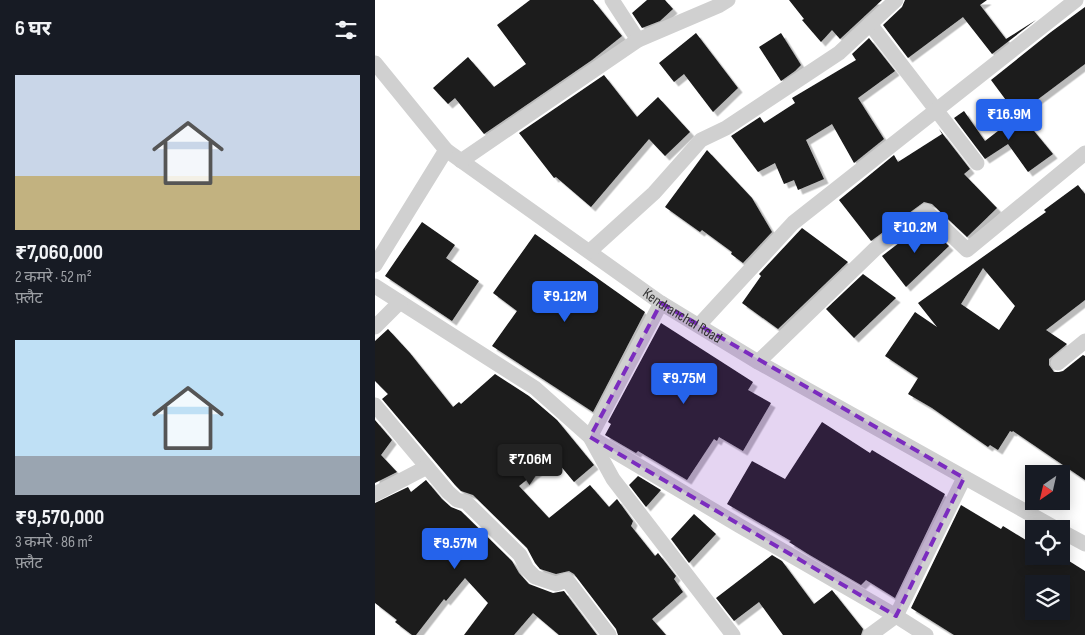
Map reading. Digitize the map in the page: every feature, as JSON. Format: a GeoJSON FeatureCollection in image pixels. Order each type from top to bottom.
{"type":"FeatureCollection","features":[{"type":"Feature","properties":{"kind":"street"},"geometry":{"type":"LineString","coordinates":[[612,0],[638,40]]}},
{"type":"Feature","properties":{"kind":"street"},"geometry":{"type":"LineString","coordinates":[[461,161],[638,40],[720,5],[727,0]]}},
{"type":"Feature","properties":{"kind":"street"},"geometry":{"type":"LineString","coordinates":[[590,251],[655,193],[701,140],[726,128],[839,53],[896,0]]}},
{"type":"Feature","properties":{"kind":"street"},"geometry":{"type":"LineString","coordinates":[[699,325],[793,223],[1076,0]]}},
{"type":"Feature","properties":{"kind":"street"},"geometry":{"type":"LineString","coordinates":[[870,24],[977,163]]}},
{"type":"Feature","properties":{"kind":"street","name":"Kendranchal Road"},"geometry":{"type":"LineString","coordinates":[[375,64],[446,150],[661,303],[759,362],[1041,520]]}},
{"type":"Feature","properties":{"kind":"street"},"geometry":{"type":"LineString","coordinates":[[375,265],[446,150]]}},
{"type":"Feature","properties":{"kind":"street"},"geometry":{"type":"LineString","coordinates":[[759,362],[875,249],[927,211],[967,250],[1085,153]]}},
{"type":"Feature","properties":{"kind":"street"},"geometry":{"type":"LineString","coordinates":[[375,286],[535,388],[590,437],[896,616],[925,635]]}},
{"type":"Feature","properties":{"kind":"street"},"geometry":{"type":"LineString","coordinates":[[375,327],[401,302]]}},
{"type":"Feature","properties":{"kind":"street"},"geometry":{"type":"LineString","coordinates":[[590,437],[661,303]]}},
{"type":"Feature","properties":{"kind":"street"},"geometry":{"type":"LineString","coordinates":[[1059,363],[1085,341]]}},
{"type":"Feature","properties":{"kind":"street"},"geometry":{"type":"LineString","coordinates":[[375,405],[447,492],[457,500],[466,502],[520,555],[527,569],[535,577],[556,584],[567,580],[609,635]]}},
{"type":"Feature","properties":{"kind":"street"},"geometry":{"type":"LineString","coordinates":[[590,437],[613,479],[733,635]]}},
{"type":"Feature","properties":{"kind":"street"},"geometry":{"type":"LineString","coordinates":[[375,494],[427,468]]}},
{"type":"Feature","properties":{"kind":"street"},"geometry":{"type":"LineString","coordinates":[[870,635],[896,616],[964,478]]}},
{"type":"Feature","properties":{"kind":"street"},"geometry":{"type":"LineString","coordinates":[[1070,536],[1085,544]]}},
{"type":"Feature","properties":{"kind":"highlighted area"},"geometry":{"type":"Polygon","coordinates":[[[661,303],[964,478],[896,616],[590,437],[661,303]]]}},
{"type":"Feature","properties":{"kind":"building"},"geometry":{"type":"Polygon","coordinates":[[[530,0],[593,0],[622,36],[592,60],[484,134],[455,98],[448,104],[433,88],[468,57],[494,87],[526,64],[497,25],[530,0]]]}},
{"type":"Feature","properties":{"kind":"building"},"geometry":{"type":"Polygon","coordinates":[[[647,0],[665,0],[673,9],[660,21],[642,28],[632,13],[647,0]]]}},
{"type":"Feature","properties":{"kind":"building"},"geometry":{"type":"Polygon","coordinates":[[[789,0],[882,0],[840,39],[832,30],[821,42],[802,20],[804,19],[789,0]]]}},
{"type":"Feature","properties":{"kind":"building"},"geometry":{"type":"Polygon","coordinates":[[[905,0],[987,0],[980,5],[1006,39],[1036,20],[992,54],[963,17],[908,58],[883,25],[902,7],[905,0]]]}},
{"type":"Feature","properties":{"kind":"building"},"geometry":{"type":"Polygon","coordinates":[[[1085,7],[1085,64],[1017,115],[991,80],[1085,7]]]}},
{"type":"Feature","properties":{"kind":"building"},"geometry":{"type":"Polygon","coordinates":[[[696,33],[738,88],[713,112],[684,74],[674,82],[659,63],[696,33]]]}},
{"type":"Feature","properties":{"kind":"building"},"geometry":{"type":"Polygon","coordinates":[[[781,33],[801,65],[781,81],[759,47],[781,33]]]}},
{"type":"Feature","properties":{"kind":"building"},"geometry":{"type":"Polygon","coordinates":[[[869,38],[895,71],[858,98],[884,139],[854,163],[832,124],[806,140],[824,179],[798,190],[794,180],[784,184],[775,163],[758,172],[731,136],[760,117],[764,123],[795,103],[792,98],[856,60],[852,54],[869,38]]]}},
{"type":"Feature","properties":{"kind":"building"},"geometry":{"type":"Polygon","coordinates":[[[604,75],[637,117],[658,97],[690,132],[665,156],[649,139],[591,207],[556,177],[554,178],[519,133],[604,75]]]}},
{"type":"Feature","properties":{"kind":"building"},"geometry":{"type":"Polygon","coordinates":[[[964,111],[985,141],[1020,114],[1053,154],[1028,172],[1008,144],[985,159],[954,118],[964,111]]]}},
{"type":"Feature","properties":{"kind":"building"},"geometry":{"type":"Polygon","coordinates":[[[939,129],[970,169],[964,174],[997,208],[967,237],[932,204],[924,202],[871,241],[839,200],[894,155],[898,162],[942,134],[939,129]]]}},
{"type":"Feature","properties":{"kind":"building"},"geometry":{"type":"Polygon","coordinates":[[[707,150],[752,198],[772,232],[743,263],[731,254],[732,252],[702,230],[700,232],[665,207],[707,150]]]}},
{"type":"Feature","properties":{"kind":"building"},"geometry":{"type":"Polygon","coordinates":[[[1078,185],[1085,194],[1085,300],[1046,330],[1067,344],[1049,359],[1049,365],[1054,372],[1063,371],[1083,355],[1085,356],[1085,480],[1070,470],[1070,465],[1063,465],[1013,431],[1010,431],[998,450],[990,445],[988,447],[932,408],[908,394],[918,378],[885,356],[915,312],[937,327],[918,303],[1046,212],[1044,210],[1078,185]],[[983,268],[961,304],[999,330],[1015,306],[983,268]]]}},
{"type":"Feature","properties":{"kind":"building"},"geometry":{"type":"Polygon","coordinates":[[[422,222],[455,245],[446,258],[479,281],[452,321],[385,276],[422,222]]]}},
{"type":"Feature","properties":{"kind":"building"},"geometry":{"type":"Polygon","coordinates":[[[925,223],[949,246],[906,287],[882,256],[925,223]]]}},
{"type":"Feature","properties":{"kind":"building"},"geometry":{"type":"Polygon","coordinates":[[[802,228],[848,262],[778,329],[742,303],[761,276],[759,274],[802,228]]]}},
{"type":"Feature","properties":{"kind":"building"},"geometry":{"type":"Polygon","coordinates":[[[535,234],[645,312],[593,412],[492,346],[517,311],[493,293],[535,234]]]}},
{"type":"Feature","properties":{"kind":"building"},"geometry":{"type":"Polygon","coordinates":[[[863,274],[896,298],[854,338],[826,309],[863,274]]]}},
{"type":"Feature","properties":{"kind":"building"},"geometry":{"type":"Polygon","coordinates":[[[661,323],[753,382],[748,390],[771,403],[743,451],[719,437],[717,441],[714,439],[687,480],[638,451],[636,453],[605,435],[611,424],[608,422],[661,323]]]}},
{"type":"Feature","properties":{"kind":"building"},"geometry":{"type":"Polygon","coordinates":[[[388,329],[410,353],[453,407],[459,402],[461,404],[495,374],[529,396],[557,420],[594,465],[574,482],[554,458],[519,486],[549,518],[590,485],[609,507],[617,499],[633,521],[631,526],[655,556],[658,553],[676,576],[674,579],[683,592],[652,619],[666,635],[618,635],[616,629],[574,574],[569,571],[556,574],[540,569],[527,548],[473,495],[461,491],[455,485],[382,399],[388,394],[375,381],[375,341],[388,329]]]}},
{"type":"Feature","properties":{"kind":"building"},"geometry":{"type":"Polygon","coordinates":[[[375,420],[392,440],[381,455],[397,472],[375,483],[375,420]]]}},
{"type":"Feature","properties":{"kind":"building"},"geometry":{"type":"Polygon","coordinates":[[[822,422],[870,453],[872,450],[945,494],[895,598],[866,580],[861,585],[727,504],[752,461],[785,479],[822,422]]]}},
{"type":"Feature","properties":{"kind":"building"},"geometry":{"type":"Polygon","coordinates":[[[638,476],[661,490],[646,507],[629,485],[638,476]]]}},
{"type":"Feature","properties":{"kind":"building"},"geometry":{"type":"Polygon","coordinates":[[[426,480],[442,499],[451,507],[461,511],[512,561],[519,573],[529,584],[553,593],[564,591],[597,635],[559,635],[533,613],[514,635],[464,635],[488,603],[465,578],[446,601],[444,599],[416,635],[412,635],[395,622],[397,620],[375,603],[375,503],[408,487],[411,492],[426,480]]]}},
{"type":"Feature","properties":{"kind":"building"},"geometry":{"type":"Polygon","coordinates":[[[961,505],[1001,529],[1003,526],[1025,539],[1025,565],[1070,565],[1070,562],[1085,571],[1085,635],[954,635],[911,608],[961,505]]]}},
{"type":"Feature","properties":{"kind":"building"},"geometry":{"type":"Polygon","coordinates":[[[694,514],[716,534],[689,563],[671,539],[694,514]]]}},
{"type":"Feature","properties":{"kind":"building"},"geometry":{"type":"Polygon","coordinates":[[[772,555],[782,561],[814,604],[832,590],[863,629],[861,635],[783,635],[759,602],[734,621],[716,598],[772,555]]]}}]}
